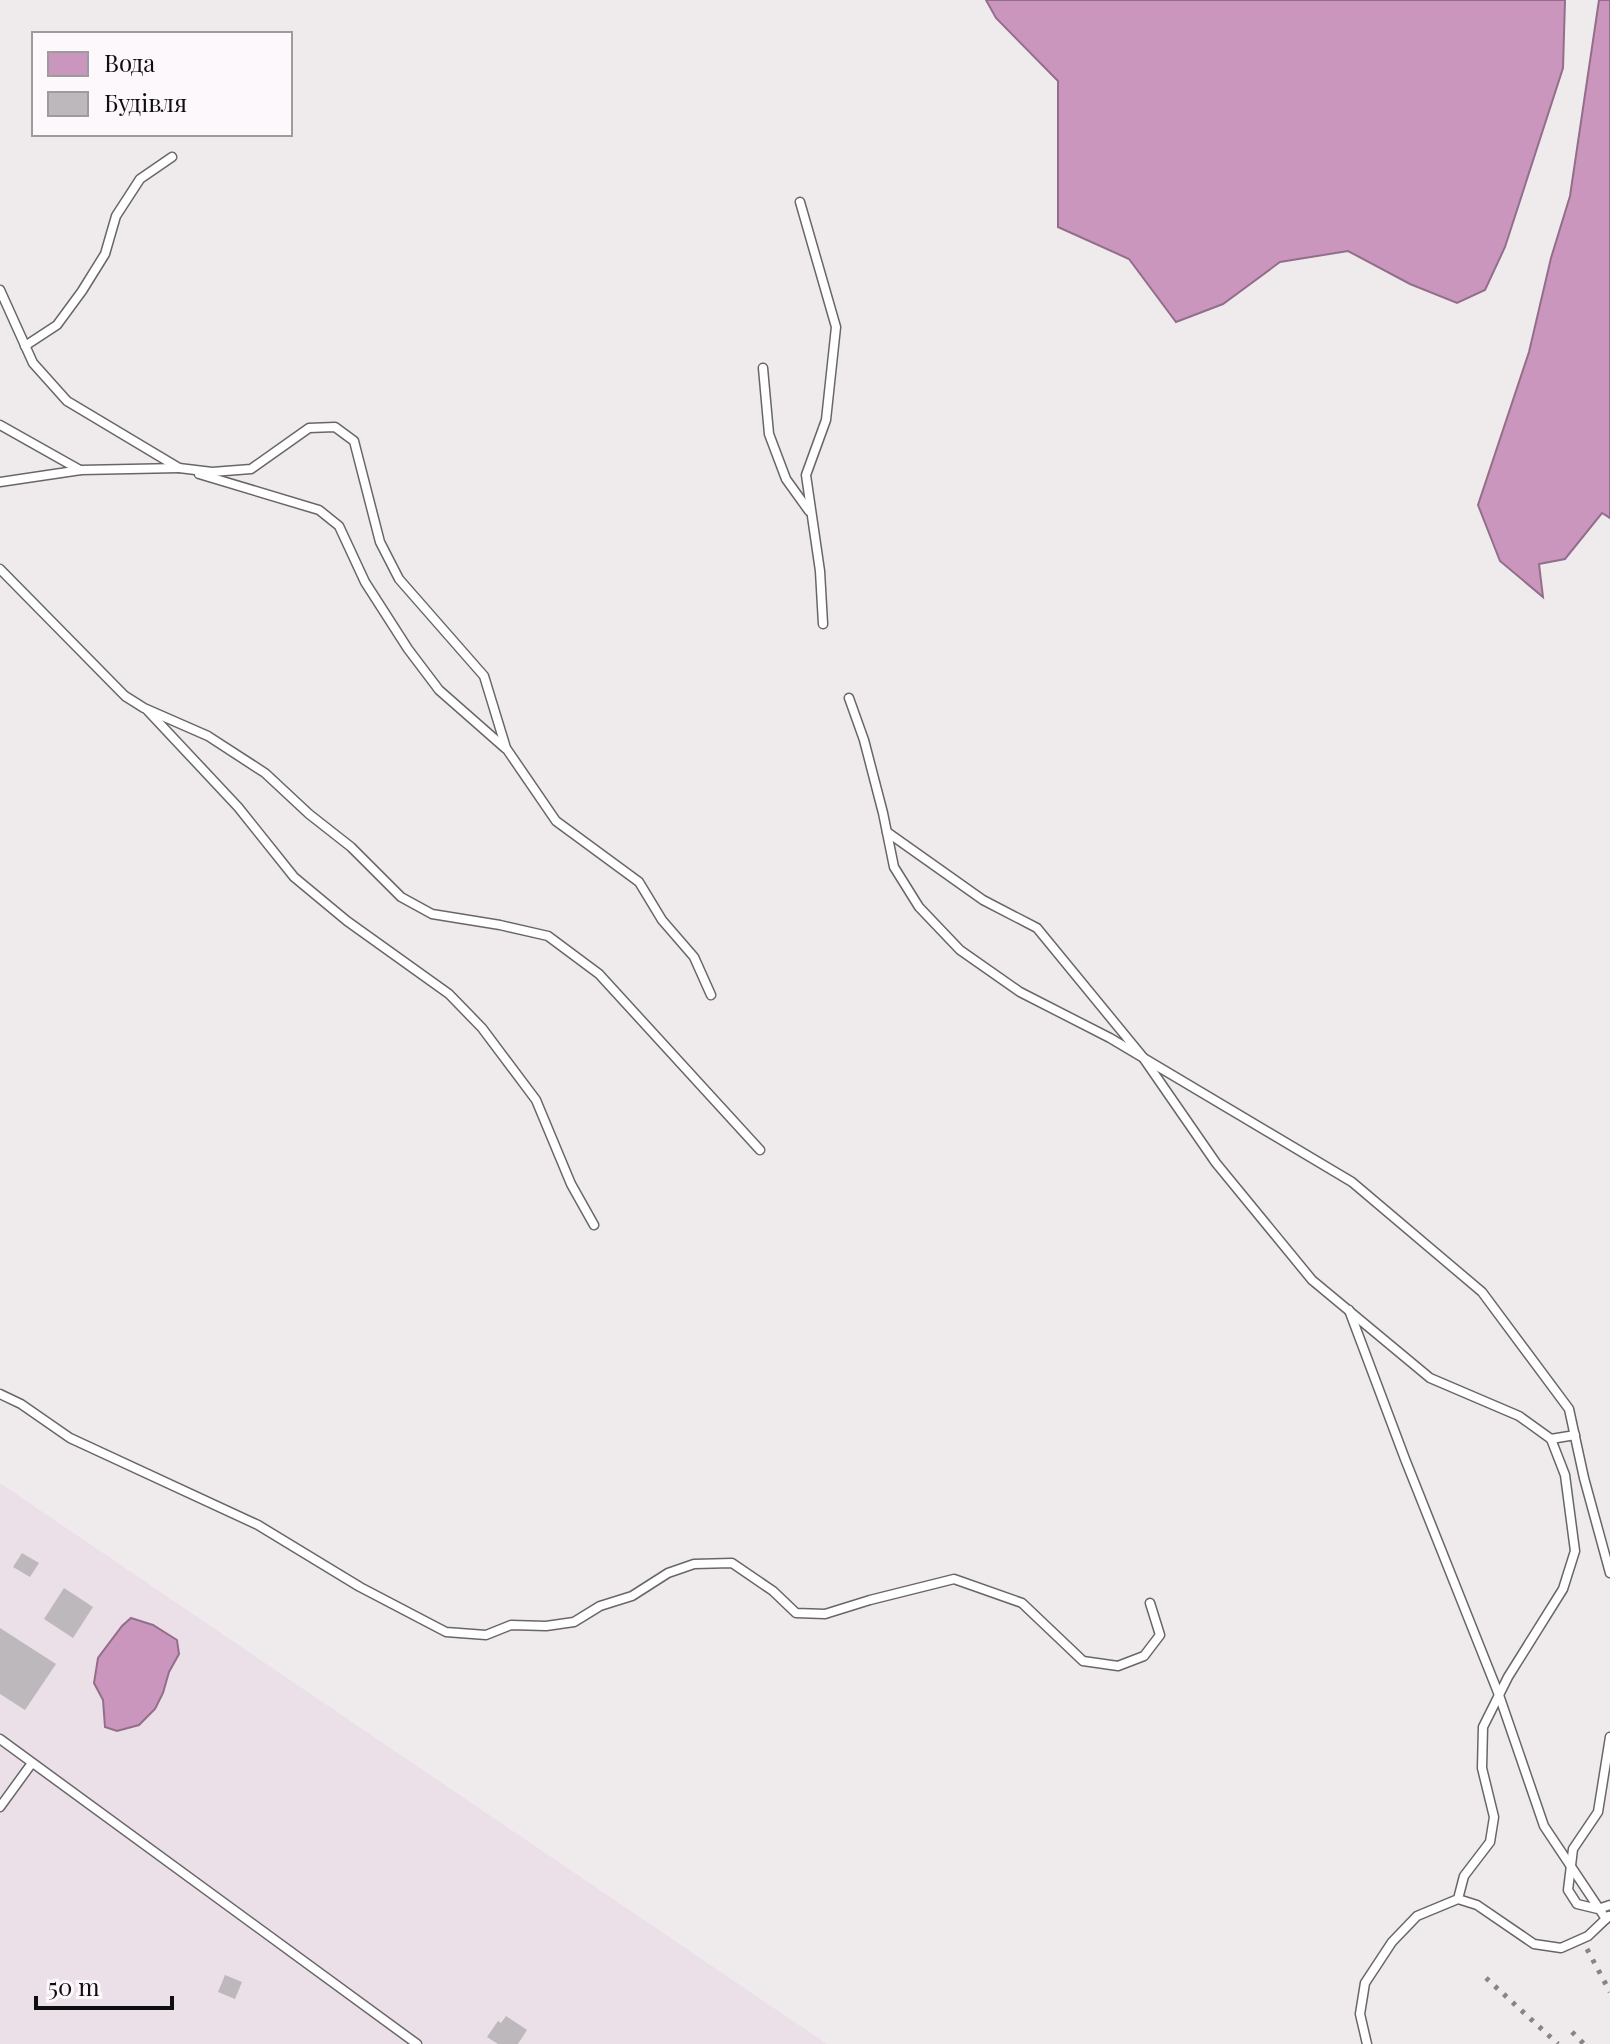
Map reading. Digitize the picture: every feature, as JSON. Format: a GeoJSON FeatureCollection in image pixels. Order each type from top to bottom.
{"type":"FeatureCollection","features":[{"type":"Feature","properties":{"kind":"lane"},"geometry":{"type":"LineString","coordinates":[[25,346],[57,325],[105,254],[116,216],[140,179],[172,157]]}},
{"type":"Feature","properties":{"kind":"lane"},"geometry":{"type":"LineString","coordinates":[[800,202],[836,327],[826,420],[806,475],[820,571],[823,624]]}},
{"type":"Feature","properties":{"kind":"lane"},"geometry":{"type":"LineString","coordinates":[[0,290],[33,363],[67,401],[179,468],[319,510],[339,526],[365,582],[439,690],[506,748],[556,821],[639,882],[662,920],[694,957],[711,995]]}},
{"type":"Feature","properties":{"kind":"lane"},"geometry":{"type":"LineString","coordinates":[[763,368],[769,434],[786,479],[812,515]]}},
{"type":"Feature","properties":{"kind":"lane"},"geometry":{"type":"LineString","coordinates":[[0,425],[81,470]]}},
{"type":"Feature","properties":{"kind":"lane"},"geometry":{"type":"LineString","coordinates":[[0,482],[81,470],[179,468],[212,472],[251,469],[309,428],[335,427],[354,441],[380,542],[399,579],[484,676],[506,748]]}},
{"type":"Feature","properties":{"kind":"lane"},"geometry":{"type":"LineString","coordinates":[[0,569],[125,696],[144,708],[208,736],[265,773],[351,847],[401,897],[432,914],[548,936],[599,974],[760,1150]]}},
{"type":"Feature","properties":{"kind":"lane"},"geometry":{"type":"LineString","coordinates":[[849,698],[864,740],[894,867],[919,907],[960,950],[1020,992],[1142,1056],[1352,1182],[1482,1292],[1569,1409],[1610,1573]]}},
{"type":"Feature","properties":{"kind":"lane"},"geometry":{"type":"LineString","coordinates":[[144,708],[238,807],[294,877],[347,921],[449,994],[482,1028],[536,1100],[571,1184],[594,1225]]}},
{"type":"Feature","properties":{"kind":"lane"},"geometry":{"type":"LineString","coordinates":[[887,832],[983,900],[1037,928],[1142,1056],[1216,1163],[1312,1280],[1430,1378],[1519,1416],[1551,1439],[1565,1475],[1575,1551],[1563,1589],[1508,1677],[1483,1727],[1482,1768],[1494,1817],[1490,1842],[1464,1876],[1458,1899]]}},
{"type":"Feature","properties":{"kind":"lane"},"geometry":{"type":"LineString","coordinates":[[1349,1309],[1499,1695],[1544,1826],[1598,1909],[1608,1917],[1588,1936],[1561,1948],[1534,1944],[1477,1905],[1458,1899],[1417,1916],[1392,1942],[1365,1983],[1360,2014],[1367,2044]]}},
{"type":"Feature","properties":{"kind":"lane"},"geometry":{"type":"LineString","coordinates":[[0,1394],[21,1404],[70,1438],[258,1525],[360,1587],[446,1632],[486,1635],[511,1625],[546,1626],[574,1622],[600,1606],[632,1596],[668,1573],[694,1564],[732,1563],[773,1591],[796,1613],[825,1614],[954,1579],[1022,1603],[1083,1661],[1118,1666],[1144,1656],[1160,1635],[1150,1603]]}},
{"type":"Feature","properties":{"kind":"lane"},"geometry":{"type":"LineString","coordinates":[[1551,1439],[1575,1435]]}},
{"type":"Feature","properties":{"kind":"lane"},"geometry":{"type":"LineString","coordinates":[[1610,1737],[1598,1812],[1573,1849],[1568,1890],[1577,1904],[1598,1909],[1610,1905]]}},
{"type":"Feature","properties":{"kind":"lane"},"geometry":{"type":"LineString","coordinates":[[0,1739],[417,2044]]}},
{"type":"Feature","properties":{"kind":"lane"},"geometry":{"type":"LineString","coordinates":[[0,1807],[32,1763]]}},
{"type":"Feature","properties":{"kind":"shaded area"},"geometry":{"type":"Polygon","coordinates":[[[0,1483],[293,1682],[827,2044],[0,2044],[0,1483]]]}},
{"type":"Feature","properties":{"kind":"water"},"geometry":{"type":"Polygon","coordinates":[[[986,0],[1565,0],[1563,68],[1505,247],[1485,290],[1457,303],[1410,284],[1348,251],[1280,262],[1223,304],[1176,322],[1129,259],[1058,227],[1058,81],[996,18],[986,0]]]}},
{"type":"Feature","properties":{"kind":"water"},"geometry":{"type":"Polygon","coordinates":[[[1599,0],[1610,0],[1610,518],[1602,513],[1565,559],[1539,564],[1543,597],[1500,561],[1478,505],[1529,352],[1551,258],[1570,196],[1599,0]]]}},
{"type":"Feature","properties":{"kind":"water"},"geometry":{"type":"Polygon","coordinates":[[[131,1618],[153,1625],[177,1640],[179,1654],[155,1709],[139,1725],[117,1731],[105,1727],[103,1700],[94,1683],[98,1658],[131,1618]]]}},
{"type":"Feature","properties":{"kind":"building"},"geometry":{"type":"Polygon","coordinates":[[[22,1553],[39,1563],[30,1577],[13,1567],[22,1553]]]}},
{"type":"Feature","properties":{"kind":"building"},"geometry":{"type":"Polygon","coordinates":[[[64,1588],[93,1607],[73,1638],[44,1619],[64,1588]]]}},
{"type":"Feature","properties":{"kind":"building"},"geometry":{"type":"Polygon","coordinates":[[[0,1628],[56,1664],[25,1710],[0,1694],[0,1628]]]}},
{"type":"Feature","properties":{"kind":"building"},"geometry":{"type":"Polygon","coordinates":[[[225,1975],[242,1982],[235,1999],[218,1992],[225,1975]]]}},
{"type":"Feature","properties":{"kind":"building"},"geometry":{"type":"Polygon","coordinates":[[[506,2016],[527,2030],[518,2044],[498,2044],[487,2037],[498,2021],[501,2023],[506,2016]]]}},
{"type":"Feature","properties":{"kind":"railway"},"geometry":{"type":"LineString","coordinates":[[1587,1949],[1610,1992]]}},
{"type":"Feature","properties":{"kind":"railway"},"geometry":{"type":"LineString","coordinates":[[1486,1978],[1558,2044]]}},
{"type":"Feature","properties":{"kind":"railway"},"geometry":{"type":"LineString","coordinates":[[1572,2032],[1584,2044]]}}]}
